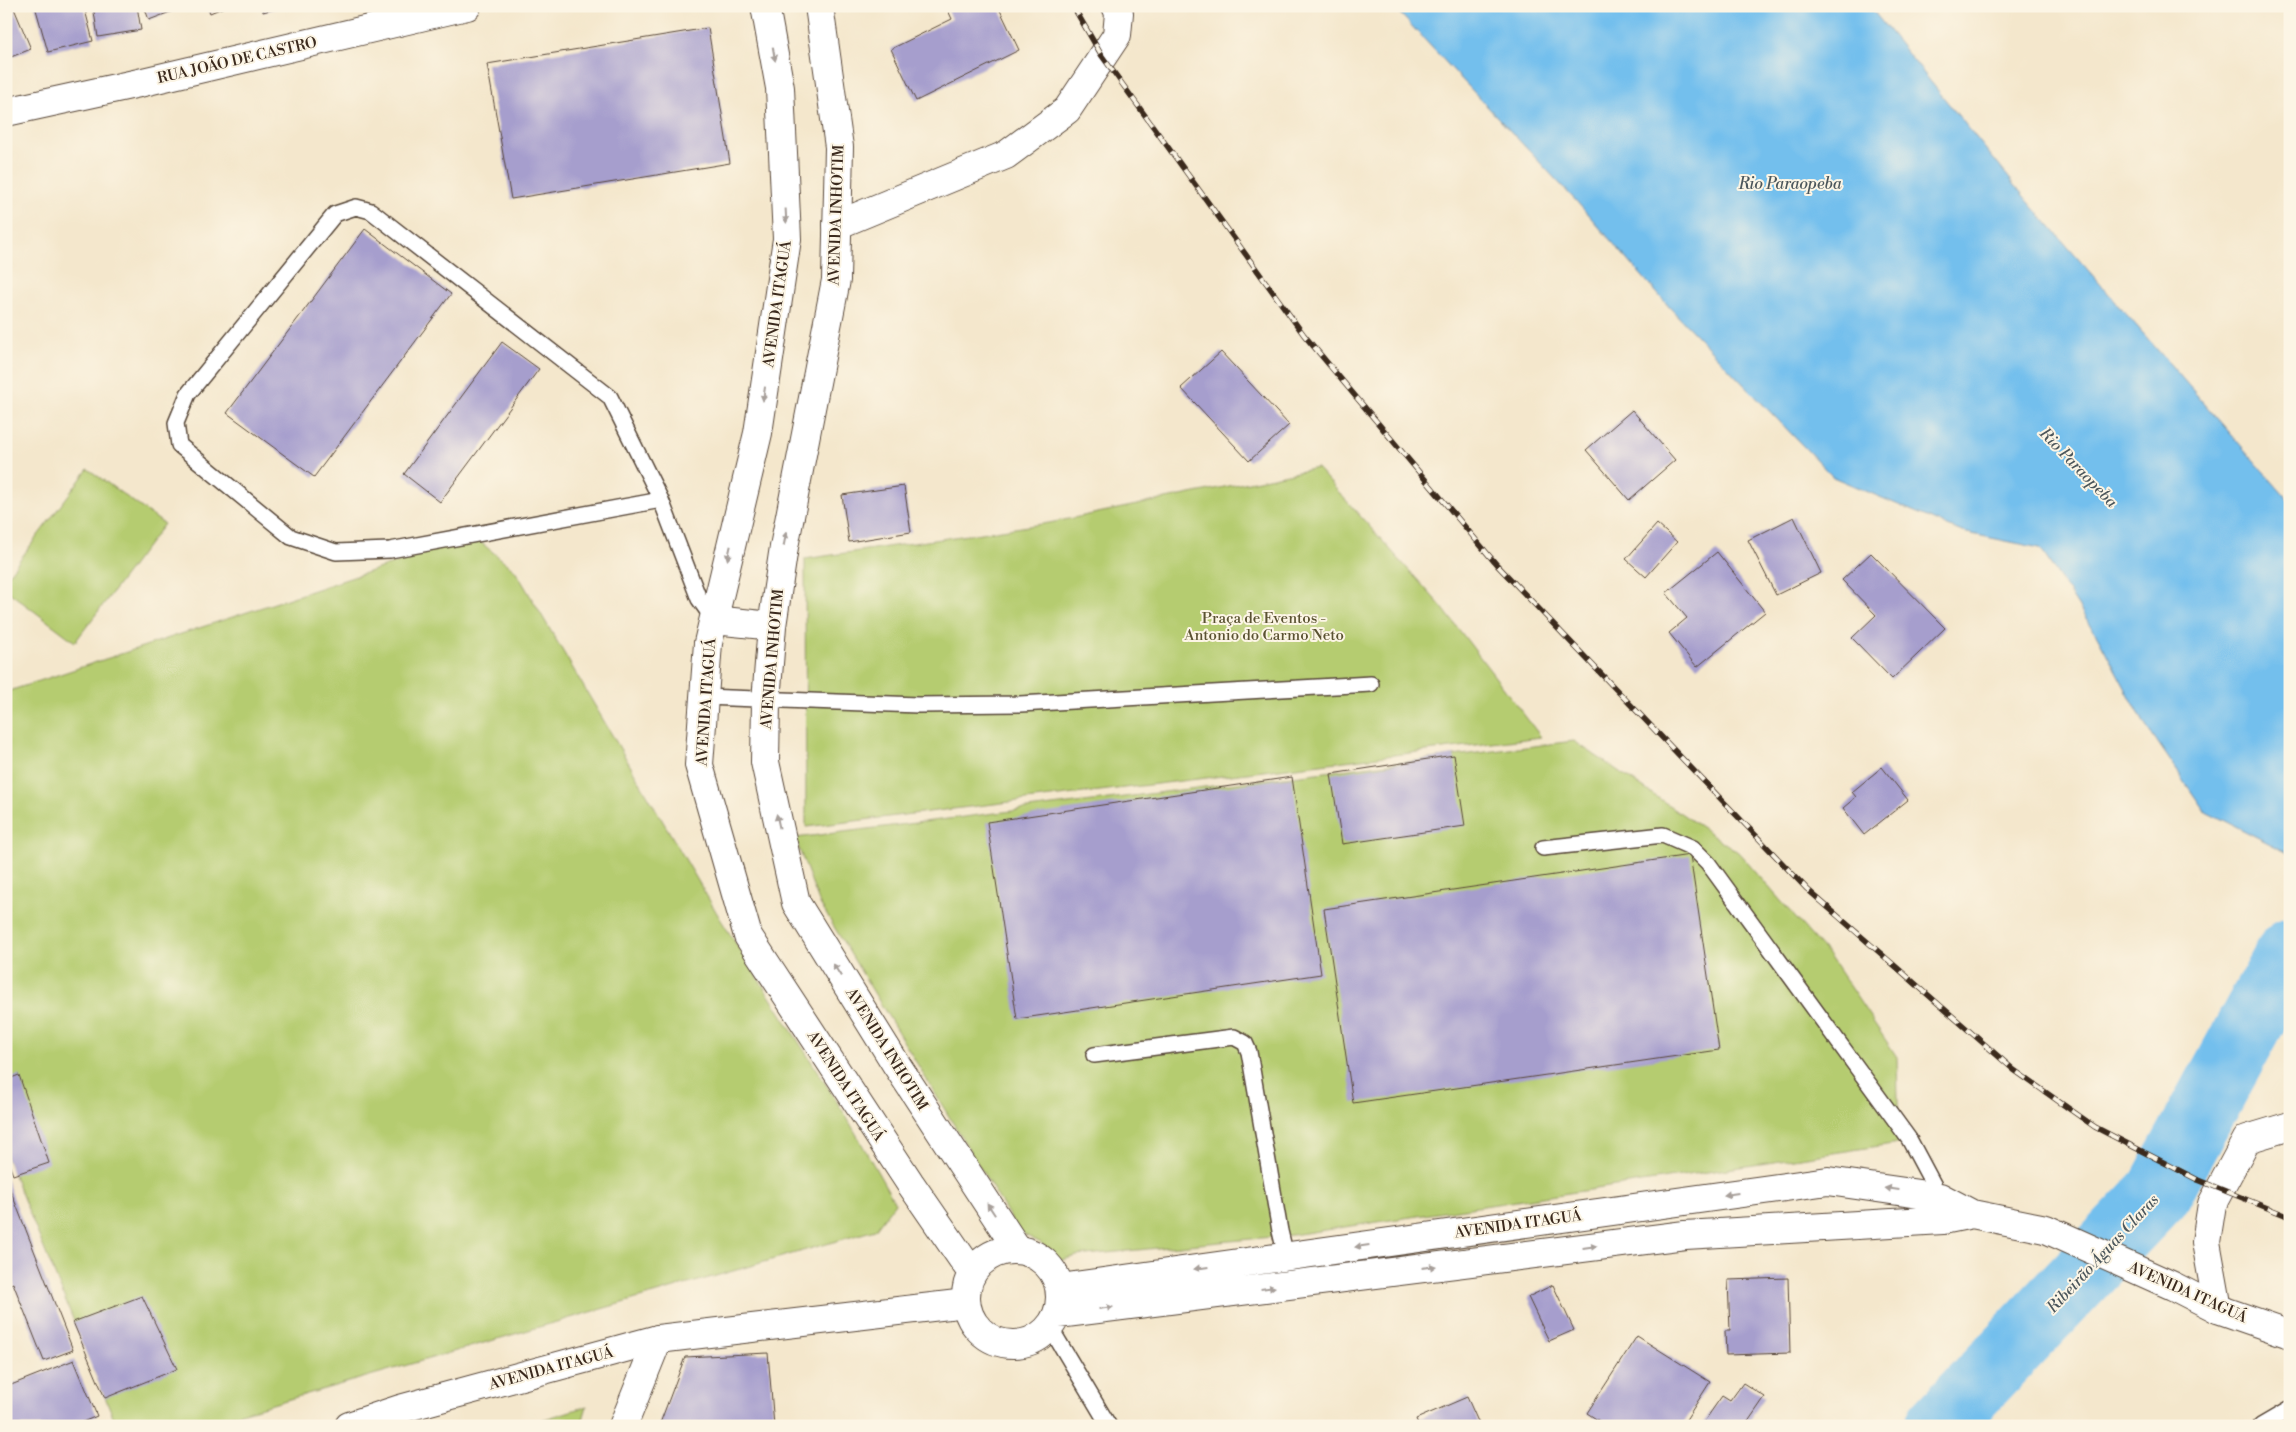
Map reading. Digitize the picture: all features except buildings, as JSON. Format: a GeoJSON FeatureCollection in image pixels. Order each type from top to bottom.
{"type":"FeatureCollection","features":[{"type":"Feature","properties":{"kind":"main road","name":"RUA JOÃO DE CASTRO"},"geometry":{"type":"LineString","coordinates":[[6,112],[139,83],[467,6]]}},
{"type":"Feature","properties":{"kind":"main road","name":"AVENIDA ITAGUÁ"},"geometry":{"type":"LineString","coordinates":[[765,6],[780,88],[787,239],[758,433],[708,643],[699,765],[748,936],[904,1175],[972,1273]]}},
{"type":"Feature","properties":{"kind":"main road","name":"AVENIDA INHOTIM"},"geometry":{"type":"LineString","coordinates":[[819,6],[839,147],[836,280],[784,547],[772,626],[766,700],[765,762],[796,903],[896,1064],[1018,1250]]}},
{"type":"Feature","properties":{"kind":"main road"},"geometry":{"type":"LineString","coordinates":[[837,225],[1006,155],[1067,110],[1117,35],[1119,13],[1116,6]]}},
{"type":"Feature","properties":{"kind":"main road"},"geometry":{"type":"LineString","coordinates":[[714,620],[772,626]]}},
{"type":"Feature","properties":{"kind":"main road"},"geometry":{"type":"LineString","coordinates":[[2218,1309],[2206,1242],[2212,1204],[2247,1139],[2290,1126]]}},
{"type":"Feature","properties":{"kind":"main road","name":"AVENIDA ITAGUÁ"},"geometry":{"type":"LineString","coordinates":[[349,1426],[400,1409],[658,1339],[966,1303],[970,1318],[979,1331],[992,1340],[1008,1345],[1024,1344],[1038,1338],[1056,1310],[1286,1256],[1828,1181],[1940,1197],[1972,1214],[2046,1229],[2173,1286],[2218,1309],[2290,1334]]}},
{"type":"Feature","properties":{"kind":"main road","name":"AVENIDA ITAGUÁ"},"geometry":{"type":"LineString","coordinates":[[1056,1310],[1685,1235],[1943,1220],[1972,1214]]}},
{"type":"Feature","properties":{"kind":"main road"},"geometry":{"type":"LineString","coordinates":[[966,1303],[966,1292],[972,1273],[981,1262],[1004,1250],[1018,1250],[1032,1254],[1046,1262],[1054,1274],[1056,1310]]}},
{"type":"Feature","properties":{"kind":"main road"},"geometry":{"type":"LineString","coordinates":[[623,1426],[658,1339]]}},
{"type":"Feature","properties":{"kind":"lane"},"geometry":{"type":"LineString","coordinates":[[661,500],[390,550],[336,552],[292,538],[179,445],[176,423],[188,394],[335,214],[356,207],[371,211],[610,397],[661,500],[699,599],[714,620]]}},
{"type":"Feature","properties":{"kind":"lane"},"geometry":{"type":"LineString","coordinates":[[704,696],[918,705],[1020,704],[1371,684]]}},
{"type":"Feature","properties":{"kind":"lane"},"geometry":{"type":"LineString","coordinates":[[1543,848],[1662,835],[1692,848],[1708,863],[1909,1139],[1940,1197]]}},
{"type":"Feature","properties":{"kind":"lane"},"geometry":{"type":"LineString","coordinates":[[1094,1055],[1234,1037],[1245,1043],[1249,1052],[1286,1256]]}},
{"type":"Feature","properties":{"kind":"lane"},"geometry":{"type":"LineString","coordinates":[[1056,1310],[1109,1426]]}},
{"type":"Feature","properties":{"kind":"lane"},"geometry":{"type":"LineString","coordinates":[[2260,1426],[2290,1409]]}},
{"type":"Feature","properties":{"kind":"green space","name":"Praça de Eventos - Antonio do Carmo Neto"},"geometry":{"type":"Polygon","coordinates":[[[1317,468],[1441,606],[1541,737],[806,827],[805,559],[1049,523],[1317,468]]]}},
{"type":"Feature","properties":{"kind":"green space"},"geometry":{"type":"Polygon","coordinates":[[[88,469],[164,524],[75,642],[6,590],[6,578],[88,469]]]}},
{"type":"Feature","properties":{"kind":"green space"},"geometry":{"type":"Polygon","coordinates":[[[474,537],[515,570],[721,920],[846,1116],[895,1203],[875,1230],[224,1418],[185,1426],[117,1426],[6,1156],[6,692],[474,537]]]}},
{"type":"Feature","properties":{"kind":"green space"},"geometry":{"type":"Polygon","coordinates":[[[1574,741],[1738,852],[1829,956],[1897,1057],[1899,1143],[1292,1235],[1076,1256],[1059,1261],[1041,1243],[1019,1232],[819,902],[795,838],[1574,741]]]}},
{"type":"Feature","properties":{"kind":"green space"},"geometry":{"type":"Polygon","coordinates":[[[587,1406],[581,1426],[522,1426],[587,1406]]]}},
{"type":"Feature","properties":{"kind":"water","name":"Rio Paraopeba"},"geometry":{"type":"Polygon","coordinates":[[[1393,6],[1869,6],[2027,200],[2290,502],[2290,854],[2204,810],[2143,721],[2095,632],[2040,548],[1962,532],[1833,477],[1672,310],[1577,202],[1393,6]]]}},
{"type":"Feature","properties":{"kind":"waterway","name":"Ribeirão Águas Claras"},"geometry":{"type":"LineString","coordinates":[[1938,1426],[2158,1194],[2290,951]]}},
{"type":"Feature","properties":{"kind":"railway"},"geometry":{"type":"LineString","coordinates":[[1073,6],[1102,56],[1304,335],[1497,565],[1807,889],[2014,1070],[2095,1127],[2198,1180],[2290,1217]]}}]}
